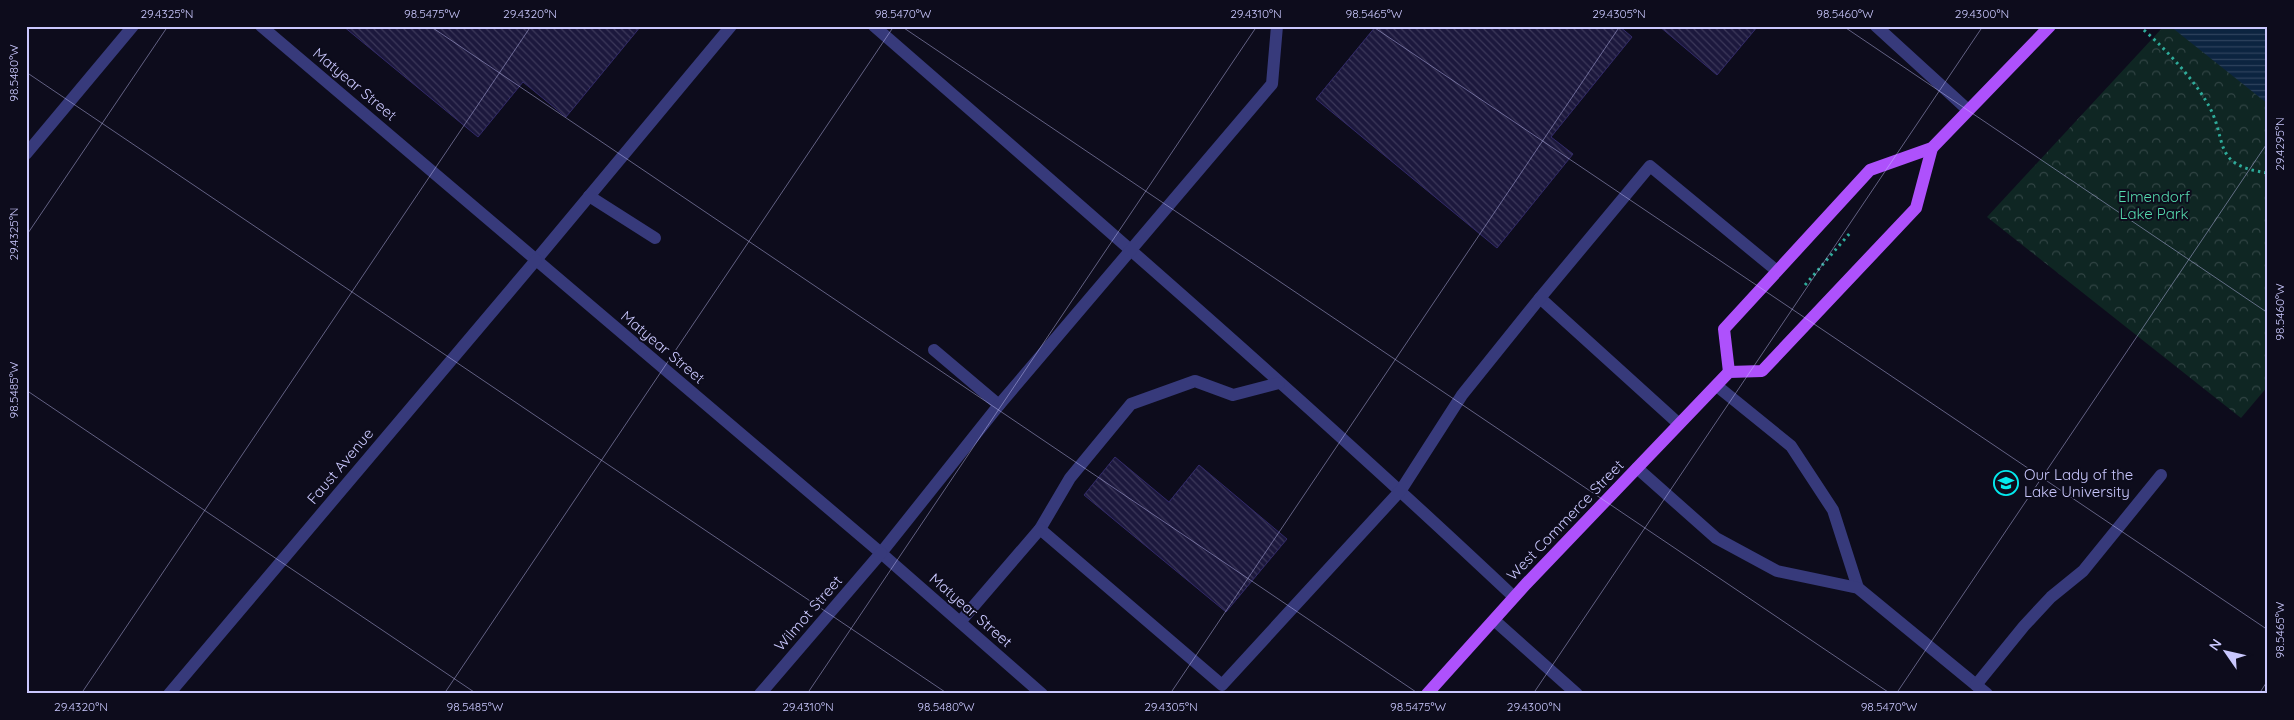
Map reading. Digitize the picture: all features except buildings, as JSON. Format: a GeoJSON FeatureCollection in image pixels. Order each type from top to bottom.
{"type":"FeatureCollection","features":[{"type":"Feature","properties":{"kind":"main road"},"geometry":{"type":"LineString","coordinates":[[1932,148],[1916,208],[1762,371],[1729,372],[1724,329],[1870,170],[1932,148],[2050,26]]}},
{"type":"Feature","properties":{"kind":"main road","name":"West Commerce Street"},"geometry":{"type":"LineString","coordinates":[[1427,694],[1514,598],[1729,372]]}},
{"type":"Feature","properties":{"kind":"street"},"geometry":{"type":"LineString","coordinates":[[26,154],[133,26]]}},
{"type":"Feature","properties":{"kind":"street","name":"Matyear Street"},"geometry":{"type":"LineString","coordinates":[[261,26],[881,553],[1042,694]]}},
{"type":"Feature","properties":{"kind":"street","name":"Faust Avenue"},"geometry":{"type":"LineString","coordinates":[[169,694],[731,26]]}},
{"type":"Feature","properties":{"kind":"street"},"geometry":{"type":"LineString","coordinates":[[874,26],[1131,250],[1400,490],[1514,598]]}},
{"type":"Feature","properties":{"kind":"street","name":"Wilmot Street"},"geometry":{"type":"LineString","coordinates":[[760,694],[881,553],[999,405],[1272,84],[1277,26]]}},
{"type":"Feature","properties":{"kind":"street"},"geometry":{"type":"LineString","coordinates":[[1876,26],[1968,110]]}},
{"type":"Feature","properties":{"kind":"street"},"geometry":{"type":"LineString","coordinates":[[1040,529],[1222,685],[1400,490],[1462,395],[1650,166],[1777,271]]}},
{"type":"Feature","properties":{"kind":"street"},"geometry":{"type":"LineString","coordinates":[[589,196],[655,238]]}},
{"type":"Feature","properties":{"kind":"street"},"geometry":{"type":"LineString","coordinates":[[1540,298],[1679,424]]}},
{"type":"Feature","properties":{"kind":"street"},"geometry":{"type":"LineString","coordinates":[[934,350],[999,405]]}},
{"type":"Feature","properties":{"kind":"street"},"geometry":{"type":"LineString","coordinates":[[960,622],[1040,529],[1070,478],[1131,404],[1195,381],[1233,395],[1279,382]]}},
{"type":"Feature","properties":{"kind":"street"},"geometry":{"type":"LineString","coordinates":[[1716,386],[1791,446],[1832,510],[1858,588]]}},
{"type":"Feature","properties":{"kind":"street"},"geometry":{"type":"LineString","coordinates":[[1637,468],[1716,538],[1777,571],[1858,588],[1987,694]]}},
{"type":"Feature","properties":{"kind":"street"},"geometry":{"type":"LineString","coordinates":[[1976,685],[2024,626],[2051,597],[2083,571],[2160,476]]}},
{"type":"Feature","properties":{"kind":"street"},"geometry":{"type":"LineString","coordinates":[[1494,620],[1577,694]]}},
{"type":"Feature","properties":{"kind":"path"},"geometry":{"type":"LineString","coordinates":[[2139,26],[2173,59],[2206,101],[2216,124],[2221,145],[2228,157],[2241,168],[2268,172]]}},
{"type":"Feature","properties":{"kind":"path"},"geometry":{"type":"LineString","coordinates":[[1803,287],[1854,228]]}},
{"type":"Feature","properties":{"kind":"green space","name":"Elmendorf Lake Park"},"geometry":{"type":"Polygon","coordinates":[[[2164,26],[2268,26],[2268,386],[2241,418],[1987,217],[2164,26]]]}},
{"type":"Feature","properties":{"kind":"water"},"geometry":{"type":"Polygon","coordinates":[[[2170,26],[2268,26],[2268,104],[2170,26]]]}},
{"type":"Feature","properties":{"kind":"place","name":"Our Lady of the Lake University"},"geometry":{"type":"Point","coordinates":[2006,483]}}]}
